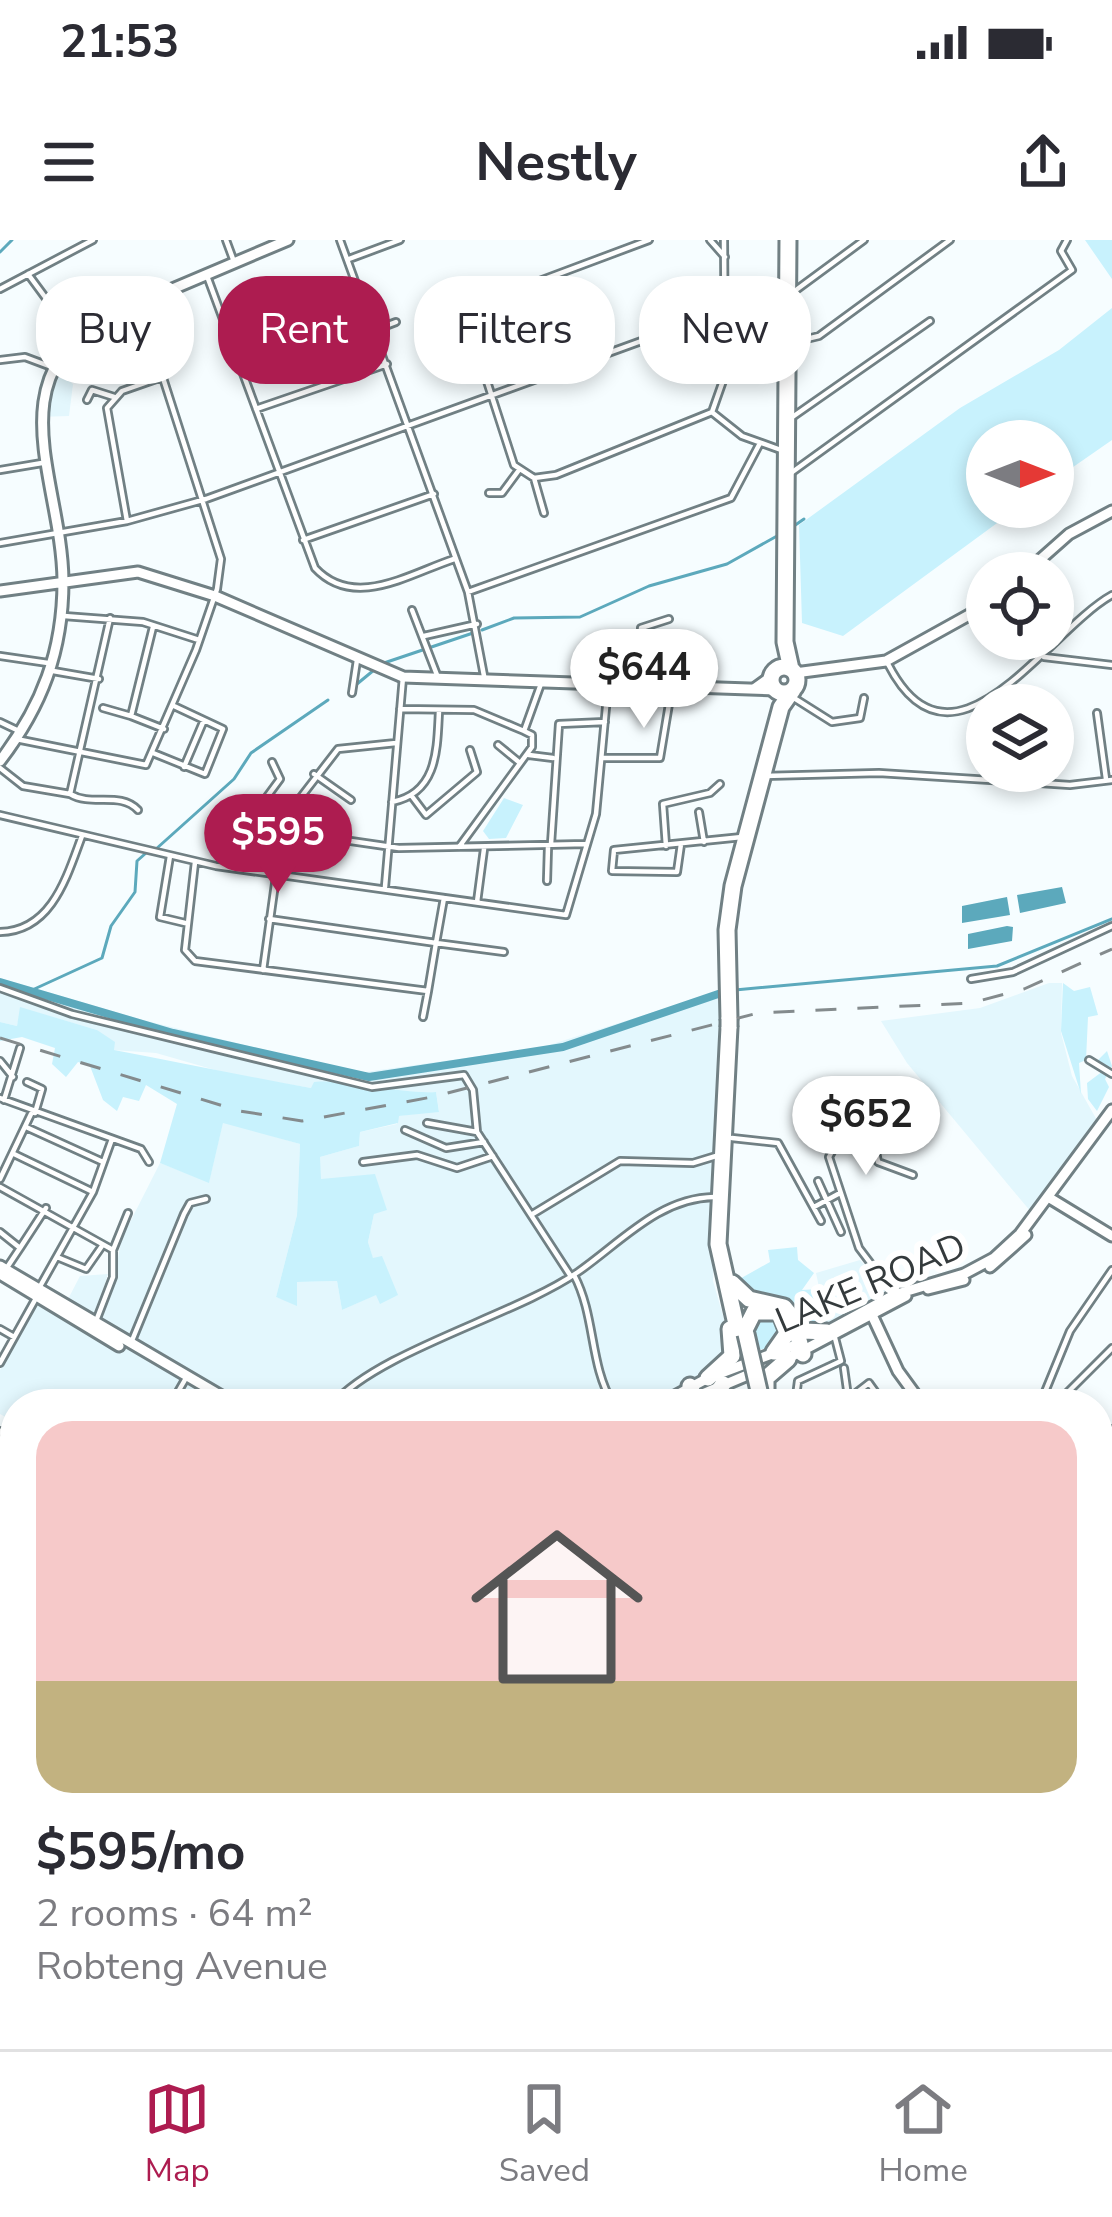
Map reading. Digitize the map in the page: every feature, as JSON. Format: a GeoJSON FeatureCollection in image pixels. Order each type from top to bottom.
{"type":"FeatureCollection","features":[{"type":"Feature","properties":{"kind":"highway"},"geometry":{"type":"LineString","coordinates":[[788,240],[788,276]]}},
{"type":"Feature","properties":{"kind":"highway"},"geometry":{"type":"LineString","coordinates":[[714,1389],[733,1352],[717,1277],[722,1197],[732,1138],[728,925],[787,684],[787,384]]}},
{"type":"Feature","properties":{"kind":"highway"},"geometry":{"type":"LineString","coordinates":[[732,1094],[722,1156],[722,1197],[732,1283],[756,1389]]}},
{"type":"Feature","properties":{"kind":"highway"},"geometry":{"type":"LineString","coordinates":[[718,1244],[743,1336]]}},
{"type":"Feature","properties":{"kind":"highway"},"geometry":{"type":"LineString","coordinates":[[732,1283],[749,1299],[784,1307],[794,1324],[807,1332],[831,1335]]}},
{"type":"Feature","properties":{"kind":"highway"},"geometry":{"type":"LineString","coordinates":[[743,1336],[758,1310],[780,1312],[791,1352]]}},
{"type":"Feature","properties":{"kind":"highway"},"geometry":{"type":"LineString","coordinates":[[763,1389],[766,1378],[791,1352],[794,1324]]}},
{"type":"Feature","properties":{"kind":"main road"},"geometry":{"type":"LineString","coordinates":[[194,281],[288,240]]}},
{"type":"Feature","properties":{"kind":"main road"},"geometry":{"type":"LineString","coordinates":[[0,764],[53,668],[60,616],[63,579],[35,409],[43,384]]}},
{"type":"Feature","properties":{"kind":"main road"},"geometry":{"type":"LineString","coordinates":[[1049,552],[1069,534],[1112,511]]}},
{"type":"Feature","properties":{"kind":"main road"},"geometry":{"type":"LineString","coordinates":[[0,591],[138,572],[215,596],[357,660],[404,677],[437,681],[754,688],[787,684],[886,661],[966,617]]}},
{"type":"Feature","properties":{"kind":"main road","name":"LAKE ROAD"},"geometry":{"type":"LineString","coordinates":[[871,1312],[894,1295],[994,1258],[1051,1199],[1112,1110]]}},
{"type":"Feature","properties":{"kind":"main road","name":"LAKE ROAD"},"geometry":{"type":"LineString","coordinates":[[703,1389],[831,1335],[913,1293],[965,1280],[1000,1262],[1112,1120]]}},
{"type":"Feature","properties":{"kind":"main road"},"geometry":{"type":"LineString","coordinates":[[1051,1199],[1112,1236]]}},
{"type":"Feature","properties":{"kind":"main road"},"geometry":{"type":"LineString","coordinates":[[2,1270],[204,1389]]}},
{"type":"Feature","properties":{"kind":"main road"},"geometry":{"type":"LineString","coordinates":[[37,1294],[199,1389]]}},
{"type":"Feature","properties":{"kind":"main road"},"geometry":{"type":"LineString","coordinates":[[871,1312],[909,1389]]}},
{"type":"Feature","properties":{"kind":"street"},"geometry":{"type":"LineString","coordinates":[[0,290],[93,240]]}},
{"type":"Feature","properties":{"kind":"street"},"geometry":{"type":"LineString","coordinates":[[226,240],[235,264]]}},
{"type":"Feature","properties":{"kind":"street"},"geometry":{"type":"LineString","coordinates":[[340,240],[354,276]]}},
{"type":"Feature","properties":{"kind":"street"},"geometry":{"type":"LineString","coordinates":[[349,260],[400,240]]}},
{"type":"Feature","properties":{"kind":"street"},"geometry":{"type":"LineString","coordinates":[[649,240],[479,306],[472,327],[519,470],[534,478],[556,475],[712,412],[722,384]]}},
{"type":"Feature","properties":{"kind":"street"},"geometry":{"type":"LineString","coordinates":[[710,240],[724,256]]}},
{"type":"Feature","properties":{"kind":"street"},"geometry":{"type":"LineString","coordinates":[[724,240],[724,276]]}},
{"type":"Feature","properties":{"kind":"street"},"geometry":{"type":"LineString","coordinates":[[811,279],[864,240]]}},
{"type":"Feature","properties":{"kind":"street"},"geometry":{"type":"LineString","coordinates":[[811,338],[950,240]]}},
{"type":"Feature","properties":{"kind":"street"},"geometry":{"type":"LineString","coordinates":[[786,476],[1072,270],[1060,251],[1067,240]]}},
{"type":"Feature","properties":{"kind":"street"},"geometry":{"type":"LineString","coordinates":[[28,274],[36,285]]}},
{"type":"Feature","properties":{"kind":"street"},"geometry":{"type":"LineString","coordinates":[[208,276],[218,305]]}},
{"type":"Feature","properties":{"kind":"street"},"geometry":{"type":"LineString","coordinates":[[786,421],[930,320]]}},
{"type":"Feature","properties":{"kind":"street"},"geometry":{"type":"LineString","coordinates":[[390,324],[396,322]]}},
{"type":"Feature","properties":{"kind":"street"},"geometry":{"type":"LineString","coordinates":[[0,543],[127,521],[206,499],[639,343]]}},
{"type":"Feature","properties":{"kind":"street"},"geometry":{"type":"LineString","coordinates":[[0,360],[36,361]]}},
{"type":"Feature","properties":{"kind":"street"},"geometry":{"type":"LineString","coordinates":[[390,372],[469,592],[485,681]]}},
{"type":"Feature","properties":{"kind":"street"},"geometry":{"type":"LineString","coordinates":[[87,400],[92,390],[114,397],[144,384]]}},
{"type":"Feature","properties":{"kind":"street"},"geometry":{"type":"LineString","coordinates":[[0,722],[18,736],[143,766],[153,753],[215,596],[221,551],[166,384]]}},
{"type":"Feature","properties":{"kind":"street"},"geometry":{"type":"LineString","coordinates":[[246,384],[301,541],[321,574],[354,590],[456,558]]}},
{"type":"Feature","properties":{"kind":"street"},"geometry":{"type":"LineString","coordinates":[[256,410],[329,384]]}},
{"type":"Feature","properties":{"kind":"street"},"geometry":{"type":"LineString","coordinates":[[114,397],[106,420],[127,521]]}},
{"type":"Feature","properties":{"kind":"street"},"geometry":{"type":"LineString","coordinates":[[712,412],[759,445],[787,451]]}},
{"type":"Feature","properties":{"kind":"street"},"geometry":{"type":"LineString","coordinates":[[469,592],[731,498],[759,445]]}},
{"type":"Feature","properties":{"kind":"street"},"geometry":{"type":"LineString","coordinates":[[0,470],[42,464]]}},
{"type":"Feature","properties":{"kind":"street"},"geometry":{"type":"LineString","coordinates":[[489,493],[502,493],[519,470]]}},
{"type":"Feature","properties":{"kind":"street"},"geometry":{"type":"LineString","coordinates":[[534,478],[544,513]]}},
{"type":"Feature","properties":{"kind":"street"},"geometry":{"type":"LineString","coordinates":[[301,541],[434,494]]}},
{"type":"Feature","properties":{"kind":"street"},"geometry":{"type":"LineString","coordinates":[[1074,627],[1112,595]]}},
{"type":"Feature","properties":{"kind":"street"},"geometry":{"type":"LineString","coordinates":[[412,610],[437,681]]}},
{"type":"Feature","properties":{"kind":"street"},"geometry":{"type":"LineString","coordinates":[[60,616],[153,625],[199,640]]}},
{"type":"Feature","properties":{"kind":"street"},"geometry":{"type":"LineString","coordinates":[[70,794],[110,618]]}},
{"type":"Feature","properties":{"kind":"street"},"geometry":{"type":"LineString","coordinates":[[641,684],[641,628],[669,619]]}},
{"type":"Feature","properties":{"kind":"street"},"geometry":{"type":"LineString","coordinates":[[422,636],[477,624]]}},
{"type":"Feature","properties":{"kind":"street"},"geometry":{"type":"LineString","coordinates":[[131,716],[153,625]]}},
{"type":"Feature","properties":{"kind":"street"},"geometry":{"type":"LineString","coordinates":[[0,656],[98,679]]}},
{"type":"Feature","properties":{"kind":"street"},"geometry":{"type":"LineString","coordinates":[[1074,657],[1112,665]]}},
{"type":"Feature","properties":{"kind":"street"},"geometry":{"type":"LineString","coordinates":[[352,693],[357,660]]}},
{"type":"Feature","properties":{"kind":"street"},"geometry":{"type":"LineString","coordinates":[[886,661],[917,704],[943,714],[975,706],[1040,660]]}},
{"type":"Feature","properties":{"kind":"street"},"geometry":{"type":"LineString","coordinates":[[385,889],[404,677]]}},
{"type":"Feature","properties":{"kind":"street"},"geometry":{"type":"LineString","coordinates":[[524,731],[542,681]]}},
{"type":"Feature","properties":{"kind":"street"},"geometry":{"type":"LineString","coordinates":[[0,815],[194,862],[566,915],[597,808],[608,683]]}},
{"type":"Feature","properties":{"kind":"street"},"geometry":{"type":"LineString","coordinates":[[787,684],[832,722],[860,718],[864,698]]}},
{"type":"Feature","properties":{"kind":"street"},"geometry":{"type":"LineString","coordinates":[[602,758],[660,758],[671,686]]}},
{"type":"Feature","properties":{"kind":"street"},"geometry":{"type":"LineString","coordinates":[[153,753],[206,774],[223,733],[174,706]]}},
{"type":"Feature","properties":{"kind":"street"},"geometry":{"type":"LineString","coordinates":[[104,708],[164,729]]}},
{"type":"Feature","properties":{"kind":"street"},"geometry":{"type":"LineString","coordinates":[[400,709],[473,710],[533,738],[458,848]]}},
{"type":"Feature","properties":{"kind":"street"},"geometry":{"type":"LineString","coordinates":[[391,802],[411,796],[435,767],[439,711]]}},
{"type":"Feature","properties":{"kind":"street"},"geometry":{"type":"LineString","coordinates":[[763,776],[863,773],[1070,785],[1109,781],[1097,713]]}},
{"type":"Feature","properties":{"kind":"street"},"geometry":{"type":"LineString","coordinates":[[184,767],[203,720]]}},
{"type":"Feature","properties":{"kind":"street"},"geometry":{"type":"LineString","coordinates":[[547,881],[553,758],[561,722],[604,722]]}},
{"type":"Feature","properties":{"kind":"street"},"geometry":{"type":"LineString","coordinates":[[263,970],[289,808],[338,749],[396,743]]}},
{"type":"Feature","properties":{"kind":"street"},"geometry":{"type":"LineString","coordinates":[[498,746],[520,763]]}},
{"type":"Feature","properties":{"kind":"street"},"geometry":{"type":"LineString","coordinates":[[411,796],[426,815],[440,808],[478,772],[470,750]]}},
{"type":"Feature","properties":{"kind":"street"},"geometry":{"type":"LineString","coordinates":[[526,754],[553,758]]}},
{"type":"Feature","properties":{"kind":"street"},"geometry":{"type":"LineString","coordinates":[[272,762],[280,779],[255,813],[282,831],[388,846],[484,849],[586,844]]}},
{"type":"Feature","properties":{"kind":"street"},"geometry":{"type":"LineString","coordinates":[[0,764],[23,786],[86,801],[128,801],[138,810]]}},
{"type":"Feature","properties":{"kind":"street"},"geometry":{"type":"LineString","coordinates":[[314,774],[351,800]]}},
{"type":"Feature","properties":{"kind":"street"},"geometry":{"type":"LineString","coordinates":[[666,845],[663,804],[710,793],[720,784]]}},
{"type":"Feature","properties":{"kind":"street"},"geometry":{"type":"LineString","coordinates":[[699,812],[704,842]]}},
{"type":"Feature","properties":{"kind":"street"},"geometry":{"type":"LineString","coordinates":[[0,932],[12,932],[48,910],[82,836]]}},
{"type":"Feature","properties":{"kind":"street"},"geometry":{"type":"LineString","coordinates":[[681,844],[679,871],[613,872],[613,850],[746,837]]}},
{"type":"Feature","properties":{"kind":"street"},"geometry":{"type":"LineString","coordinates":[[477,902],[484,849]]}},
{"type":"Feature","properties":{"kind":"street"},"geometry":{"type":"LineString","coordinates":[[170,856],[160,917],[185,923]]}},
{"type":"Feature","properties":{"kind":"street"},"geometry":{"type":"LineString","coordinates":[[194,862],[185,923],[189,959],[428,991]]}},
{"type":"Feature","properties":{"kind":"street"},"geometry":{"type":"LineString","coordinates":[[424,1018],[444,898]]}},
{"type":"Feature","properties":{"kind":"street"},"geometry":{"type":"LineString","coordinates":[[269,919],[504,952]]}},
{"type":"Feature","properties":{"kind":"street"},"geometry":{"type":"LineString","coordinates":[[970,979],[1013,972],[1112,926]]}},
{"type":"Feature","properties":{"kind":"street"},"geometry":{"type":"LineString","coordinates":[[0,988],[72,1014],[372,1087],[464,1075],[472,1090],[477,1132],[572,1276],[590,1313],[599,1374],[606,1389]]}},
{"type":"Feature","properties":{"kind":"street"},"geometry":{"type":"LineString","coordinates":[[20,1048],[2,1099],[146,1151],[149,1162]]}},
{"type":"Feature","properties":{"kind":"street"},"geometry":{"type":"LineString","coordinates":[[1089,1060],[1112,1074]]}},
{"type":"Feature","properties":{"kind":"street"},"geometry":{"type":"LineString","coordinates":[[0,1061],[13,1077]]}},
{"type":"Feature","properties":{"kind":"street"},"geometry":{"type":"LineString","coordinates":[[27,1082],[42,1089],[0,1183],[113,1250]]}},
{"type":"Feature","properties":{"kind":"street"},"geometry":{"type":"LineString","coordinates":[[894,1295],[859,1248],[829,1157],[840,1137],[862,1119],[872,1132],[878,1162],[913,1175]]}},
{"type":"Feature","properties":{"kind":"street"},"geometry":{"type":"LineString","coordinates":[[51,1138],[58,1121]]}},
{"type":"Feature","properties":{"kind":"street"},"geometry":{"type":"LineString","coordinates":[[427,1123],[477,1132]]}},
{"type":"Feature","properties":{"kind":"street"},"geometry":{"type":"LineString","coordinates":[[26,1127],[104,1162]]}},
{"type":"Feature","properties":{"kind":"street"},"geometry":{"type":"LineString","coordinates":[[405,1130],[450,1149],[484,1142]]}},
{"type":"Feature","properties":{"kind":"street"},"geometry":{"type":"LineString","coordinates":[[732,1138],[778,1143],[821,1221]]}},
{"type":"Feature","properties":{"kind":"street"},"geometry":{"type":"LineString","coordinates":[[0,1363],[93,1192],[112,1139]]}},
{"type":"Feature","properties":{"kind":"street"},"geometry":{"type":"LineString","coordinates":[[14,1154],[93,1192]]}},
{"type":"Feature","properties":{"kind":"street"},"geometry":{"type":"LineString","coordinates":[[363,1162],[417,1155],[457,1168],[493,1156]]}},
{"type":"Feature","properties":{"kind":"street"},"geometry":{"type":"LineString","coordinates":[[531,1215],[620,1161],[693,1163],[722,1156]]}},
{"type":"Feature","properties":{"kind":"street"},"geometry":{"type":"LineString","coordinates":[[818,1181],[841,1232]]}},
{"type":"Feature","properties":{"kind":"street"},"geometry":{"type":"LineString","coordinates":[[814,1207],[840,1193]]}},
{"type":"Feature","properties":{"kind":"street"},"geometry":{"type":"LineString","coordinates":[[353,1389],[572,1276],[677,1202],[722,1197]]}},
{"type":"Feature","properties":{"kind":"street"},"geometry":{"type":"LineString","coordinates":[[130,1346],[184,1214],[190,1203],[206,1199]]}},
{"type":"Feature","properties":{"kind":"street"},"geometry":{"type":"LineString","coordinates":[[2,1270],[46,1208]]}},
{"type":"Feature","properties":{"kind":"street"},"geometry":{"type":"LineString","coordinates":[[94,1324],[128,1213]]}},
{"type":"Feature","properties":{"kind":"street"},"geometry":{"type":"LineString","coordinates":[[0,1232],[20,1248]]}},
{"type":"Feature","properties":{"kind":"street"},"geometry":{"type":"LineString","coordinates":[[56,1257],[83,1270],[103,1244]]}},
{"type":"Feature","properties":{"kind":"street"},"geometry":{"type":"LineString","coordinates":[[1046,1389],[1070,1331],[1112,1270]]}},
{"type":"Feature","properties":{"kind":"street"},"geometry":{"type":"LineString","coordinates":[[0,1329],[14,1337]]}},
{"type":"Feature","properties":{"kind":"street"},"geometry":{"type":"LineString","coordinates":[[797,1389],[798,1381],[841,1361],[831,1335]]}},
{"type":"Feature","properties":{"kind":"street"},"geometry":{"type":"LineString","coordinates":[[1071,1389],[1112,1348]]}},
{"type":"Feature","properties":{"kind":"street"},"geometry":{"type":"LineString","coordinates":[[844,1368],[846,1389]]}},
{"type":"Feature","properties":{"kind":"street"},"geometry":{"type":"LineString","coordinates":[[180,1389],[185,1380]]}},
{"type":"Feature","properties":{"kind":"shaded area"},"geometry":{"type":"Polygon","coordinates":[[[1085,240],[1112,240],[1112,279],[1085,240]]]}},
{"type":"Feature","properties":{"kind":"shaded area"},"geometry":{"type":"Polygon","coordinates":[[[1112,308],[1112,440],[1074,466],[1074,420],[966,420],[966,528],[990,528],[843,636],[802,623],[799,525],[960,408],[1059,350],[1112,308]]]}},
{"type":"Feature","properties":{"kind":"shaded area"},"geometry":{"type":"Polygon","coordinates":[[[46,384],[73,384],[69,416],[37,417],[46,384]]]}},
{"type":"Feature","properties":{"kind":"shaded area"},"geometry":{"type":"Polygon","coordinates":[[[504,798],[523,805],[506,838],[489,839],[483,831],[504,798]]]}},
{"type":"Feature","properties":{"kind":"shaded area"},"geometry":{"type":"Polygon","coordinates":[[[0,978],[143,1020],[358,1073],[543,1047],[726,989],[713,1281],[731,1343],[716,1369],[682,1389],[0,1389],[0,1370],[36,1303],[93,1335],[113,1289],[121,1240],[160,1163],[209,1182],[223,1122],[300,1144],[297,1215],[276,1297],[297,1304],[297,1282],[337,1281],[342,1310],[377,1294],[397,1296],[382,1257],[373,1259],[368,1242],[374,1214],[320,1180],[320,1157],[359,1146],[360,1132],[397,1124],[398,1116],[439,1111],[436,1092],[400,1094],[340,1080],[311,1088],[229,1074],[156,1053],[113,1050],[97,1030],[21,1008],[17,1026],[0,1022],[0,978]]]}},
{"type":"Feature","properties":{"kind":"shaded area"},"geometry":{"type":"Polygon","coordinates":[[[1049,983],[1062,983],[1061,1033],[1072,1076],[1098,1122],[1031,1212],[907,1063],[881,1021],[980,1008],[1049,983]]]}},
{"type":"Feature","properties":{"kind":"shaded area"},"geometry":{"type":"Polygon","coordinates":[[[1063,983],[1074,991],[1090,987],[1098,1015],[1088,1017],[1086,1060],[1079,1063],[1081,1094],[1061,1031],[1063,983]]]}},
{"type":"Feature","properties":{"kind":"shaded area"},"geometry":{"type":"Polygon","coordinates":[[[20,1007],[97,1030],[115,1042],[114,1050],[311,1088],[314,1082],[330,1082],[436,1092],[439,1112],[399,1116],[398,1123],[360,1132],[359,1146],[320,1157],[321,1179],[375,1174],[387,1210],[374,1214],[368,1242],[373,1258],[382,1256],[398,1295],[380,1304],[376,1295],[342,1310],[337,1281],[297,1282],[297,1306],[276,1297],[297,1215],[300,1144],[223,1123],[209,1183],[160,1163],[177,1104],[146,1085],[139,1101],[123,1097],[117,1111],[103,1100],[90,1066],[78,1062],[66,1077],[52,1064],[55,1048],[22,1037],[0,1041],[0,1022],[17,1026],[20,1007]]]}},
{"type":"Feature","properties":{"kind":"shaded area"},"geometry":{"type":"Polygon","coordinates":[[[1107,1051],[1112,1066],[1105,1079],[1109,1087],[1097,1111],[1088,1099],[1087,1083],[1103,1071],[1097,1061],[1107,1051]]]}},
{"type":"Feature","properties":{"kind":"shaded area"},"geometry":{"type":"Polygon","coordinates":[[[797,1247],[798,1260],[814,1273],[802,1290],[819,1289],[827,1325],[818,1330],[758,1299],[736,1281],[770,1262],[768,1250],[797,1247]]]}},
{"type":"Feature","properties":{"kind":"shaded area"},"geometry":{"type":"Polygon","coordinates":[[[860,1260],[889,1293],[827,1325],[816,1273],[860,1260]]]}},
{"type":"Feature","properties":{"kind":"shaded area"},"geometry":{"type":"Polygon","coordinates":[[[108,1274],[93,1322],[65,1305],[80,1276],[108,1274]]]}},
{"type":"Feature","properties":{"kind":"shaded area"},"geometry":{"type":"Polygon","coordinates":[[[783,1318],[776,1346],[754,1351],[752,1319],[783,1318]]]}},
{"type":"Feature","properties":{"kind":"water"},"geometry":{"type":"Polygon","coordinates":[[[1062,887],[1066,903],[1020,913],[1017,895],[1062,887]]]}},
{"type":"Feature","properties":{"kind":"water"},"geometry":{"type":"Polygon","coordinates":[[[1007,897],[1010,915],[962,923],[962,906],[1007,897]]]}},
{"type":"Feature","properties":{"kind":"water"},"geometry":{"type":"Polygon","coordinates":[[[1013,927],[1012,941],[968,949],[968,934],[1013,927]]]}},
{"type":"Feature","properties":{"kind":"waterway"},"geometry":{"type":"LineString","coordinates":[[0,252],[12,240]]}},
{"type":"Feature","properties":{"kind":"waterway"},"geometry":{"type":"LineString","coordinates":[[791,528],[804,519]]}},
{"type":"Feature","properties":{"kind":"waterway"},"geometry":{"type":"LineString","coordinates":[[482,630],[514,618],[580,617],[649,586],[727,564],[777,536]]}},
{"type":"Feature","properties":{"kind":"waterway"},"geometry":{"type":"LineString","coordinates":[[381,664],[473,633]]}},
{"type":"Feature","properties":{"kind":"waterway"},"geometry":{"type":"LineString","coordinates":[[357,684],[374,670]]}},
{"type":"Feature","properties":{"kind":"waterway"},"geometry":{"type":"LineString","coordinates":[[156,849],[234,779],[251,753],[328,700]]}},
{"type":"Feature","properties":{"kind":"waterway"},"geometry":{"type":"LineString","coordinates":[[30,991],[102,958],[111,926],[135,892],[137,861],[146,853]]}},
{"type":"Feature","properties":{"kind":"waterway"},"geometry":{"type":"LineString","coordinates":[[735,990],[997,966],[1112,919]]}},
{"type":"Feature","properties":{"kind":"waterway"},"geometry":{"type":"LineString","coordinates":[[0,982],[173,1033],[369,1077],[563,1047],[727,991]]}},
{"type":"Feature","properties":{"kind":"railway"},"geometry":{"type":"LineString","coordinates":[[0,1038],[240,1111],[302,1121],[432,1097],[758,1013],[971,1003],[1024,989],[1112,949]]}}]}
